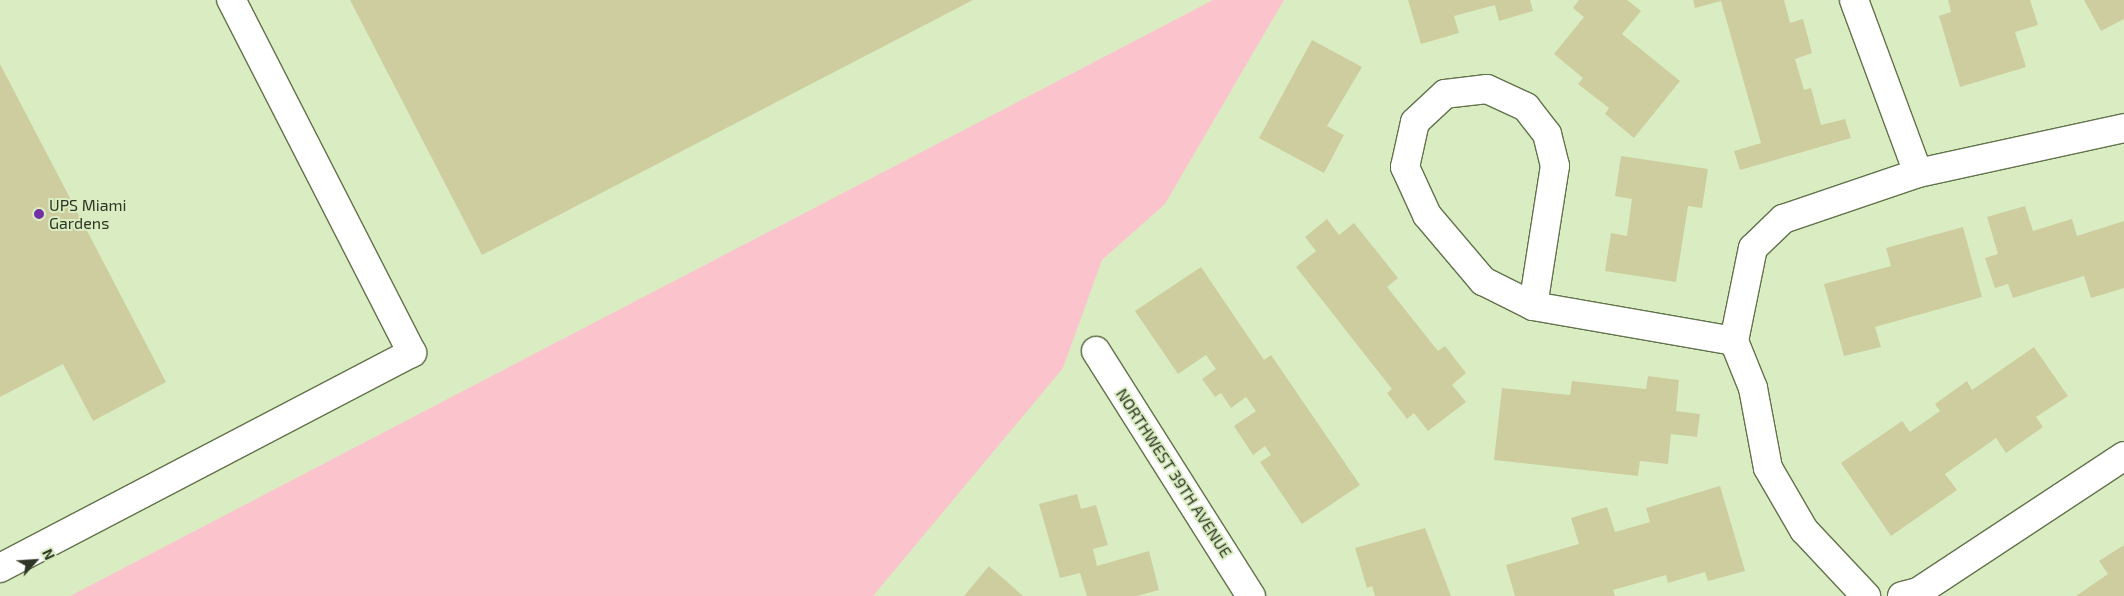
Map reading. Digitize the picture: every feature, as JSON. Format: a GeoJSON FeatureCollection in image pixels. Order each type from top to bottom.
{"type":"FeatureCollection","features":[{"type":"Feature","properties":{"kind":"street"},"geometry":{"type":"LineString","coordinates":[[0,568],[412,353],[231,0]]}},
{"type":"Feature","properties":{"kind":"street"},"geometry":{"type":"LineString","coordinates":[[1854,0],[1918,173]]}},
{"type":"Feature","properties":{"kind":"street"},"geometry":{"type":"LineString","coordinates":[[1533,306],[1555,166],[1547,134],[1526,107],[1488,89],[1445,94],[1415,122],[1405,167],[1427,215],[1483,281],[1533,306],[1734,341]]}},
{"type":"Feature","properties":{"kind":"street"},"geometry":{"type":"LineString","coordinates":[[1866,596],[1804,530],[1768,468],[1753,388],[1734,341],[1753,248],[1783,219],[1918,173],[2124,128]]}},
{"type":"Feature","properties":{"kind":"street","name":"NORTHWEST 39TH AVENUE"},"geometry":{"type":"LineString","coordinates":[[1096,351],[1251,596]]}},
{"type":"Feature","properties":{"kind":"street"},"geometry":{"type":"LineString","coordinates":[[1902,596],[1918,592],[2124,456]]}},
{"type":"Feature","properties":{"kind":"shaded area"},"geometry":{"type":"Polygon","coordinates":[[[1213,0],[1284,0],[1165,204],[1102,260],[1063,368],[873,596],[70,596],[1213,0]]]}},
{"type":"Feature","properties":{"kind":"building"},"geometry":{"type":"Polygon","coordinates":[[[350,0],[973,0],[482,255],[350,0]]]}},
{"type":"Feature","properties":{"kind":"building"},"geometry":{"type":"Polygon","coordinates":[[[1408,0],[1530,0],[1533,11],[1499,21],[1495,5],[1454,16],[1459,33],[1421,44],[1408,0]]]}},
{"type":"Feature","properties":{"kind":"building"},"geometry":{"type":"Polygon","coordinates":[[[1579,0],[1627,0],[1641,11],[1622,34],[1680,81],[1634,138],[1605,114],[1609,108],[1578,84],[1583,78],[1554,54],[1584,17],[1573,8],[1579,0]]]}},
{"type":"Feature","properties":{"kind":"building"},"geometry":{"type":"Polygon","coordinates":[[[1693,0],[1784,0],[1790,23],[1803,19],[1812,53],[1795,59],[1804,90],[1811,88],[1821,125],[1845,119],[1851,138],[1740,170],[1734,151],[1761,143],[1721,1],[1695,8],[1693,0]]]}},
{"type":"Feature","properties":{"kind":"building"},"geometry":{"type":"Polygon","coordinates":[[[1948,0],[2030,0],[2038,25],[2015,32],[2026,67],[1960,87],[1939,16],[1951,12],[1948,0]]]}},
{"type":"Feature","properties":{"kind":"building"},"geometry":{"type":"Polygon","coordinates":[[[2084,0],[2124,0],[2124,19],[2101,31],[2084,0]]]}},
{"type":"Feature","properties":{"kind":"building"},"geometry":{"type":"Polygon","coordinates":[[[1312,40],[1362,67],[1327,126],[1344,135],[1324,173],[1259,138],[1312,40]]]}},
{"type":"Feature","properties":{"kind":"building","name":"UPS Miami Gardens"},"geometry":{"type":"Polygon","coordinates":[[[0,64],[166,382],[93,421],[63,364],[0,397],[0,64]]]}},
{"type":"Feature","properties":{"kind":"building"},"geometry":{"type":"Polygon","coordinates":[[[1621,156],[1708,169],[1702,208],[1688,206],[1676,282],[1605,271],[1611,233],[1627,236],[1632,199],[1615,196],[1621,156]]]}},
{"type":"Feature","properties":{"kind":"building"},"geometry":{"type":"Polygon","coordinates":[[[2025,206],[2033,231],[2072,219],[2077,236],[2124,221],[2124,288],[2091,298],[2084,276],[2013,298],[2008,284],[1995,288],[1985,258],[1998,254],[1987,217],[2025,206]]]}},
{"type":"Feature","properties":{"kind":"building"},"geometry":{"type":"Polygon","coordinates":[[[1327,219],[1339,235],[1354,223],[1398,278],[1387,287],[1438,351],[1445,346],[1466,373],[1452,385],[1466,402],[1428,431],[1414,413],[1407,419],[1387,393],[1392,389],[1296,267],[1316,251],[1305,237],[1327,219]]]}},
{"type":"Feature","properties":{"kind":"building"},"geometry":{"type":"Polygon","coordinates":[[[1963,227],[1982,297],[1875,327],[1881,347],[1844,356],[1824,284],[1891,266],[1886,248],[1963,227]]]}},
{"type":"Feature","properties":{"kind":"building"},"geometry":{"type":"Polygon","coordinates":[[[1201,267],[1264,360],[1271,355],[1360,485],[1302,524],[1260,462],[1271,455],[1265,446],[1253,455],[1234,426],[1256,411],[1246,397],[1231,408],[1221,393],[1215,397],[1202,379],[1216,369],[1206,355],[1178,374],[1135,311],[1201,267]]]}},
{"type":"Feature","properties":{"kind":"building"},"geometry":{"type":"Polygon","coordinates":[[[2034,347],[2068,396],[2036,417],[2043,427],[2006,453],[1996,438],[1945,474],[1957,490],[1891,536],[1841,463],[1902,421],[1910,432],[1940,411],[1935,404],[1967,381],[1972,390],[2034,347]]]}},
{"type":"Feature","properties":{"kind":"building"},"geometry":{"type":"Polygon","coordinates":[[[1648,376],[1679,380],[1676,411],[1700,414],[1697,437],[1671,434],[1668,464],[1640,461],[1638,476],[1494,460],[1502,388],[1570,395],[1572,381],[1646,389],[1648,376]]]}},
{"type":"Feature","properties":{"kind":"building"},"geometry":{"type":"Polygon","coordinates":[[[1720,486],[1745,571],[1708,581],[1705,572],[1668,583],[1666,575],[1613,590],[1615,596],[1515,596],[1506,565],[1579,544],[1571,518],[1607,507],[1615,532],[1650,522],[1646,508],[1720,486]]]}},
{"type":"Feature","properties":{"kind":"building"},"geometry":{"type":"Polygon","coordinates":[[[1077,494],[1081,509],[1096,505],[1108,545],[1093,549],[1097,566],[1149,551],[1159,590],[1137,596],[1087,596],[1080,573],[1060,578],[1039,504],[1077,494]]]}},
{"type":"Feature","properties":{"kind":"building"},"geometry":{"type":"Polygon","coordinates":[[[1425,528],[1451,596],[1375,596],[1372,586],[1367,588],[1355,548],[1425,528]]]}},
{"type":"Feature","properties":{"kind":"building"},"geometry":{"type":"Polygon","coordinates":[[[2124,545],[2124,596],[2076,596],[2108,574],[2099,561],[2124,545]]]}},
{"type":"Feature","properties":{"kind":"building"},"geometry":{"type":"Polygon","coordinates":[[[989,566],[1023,596],[964,596],[989,566]]]}},
{"type":"Feature","properties":{"kind":"place","name":"UPS Miami Gardens"},"geometry":{"type":"Point","coordinates":[39,214]}}]}
